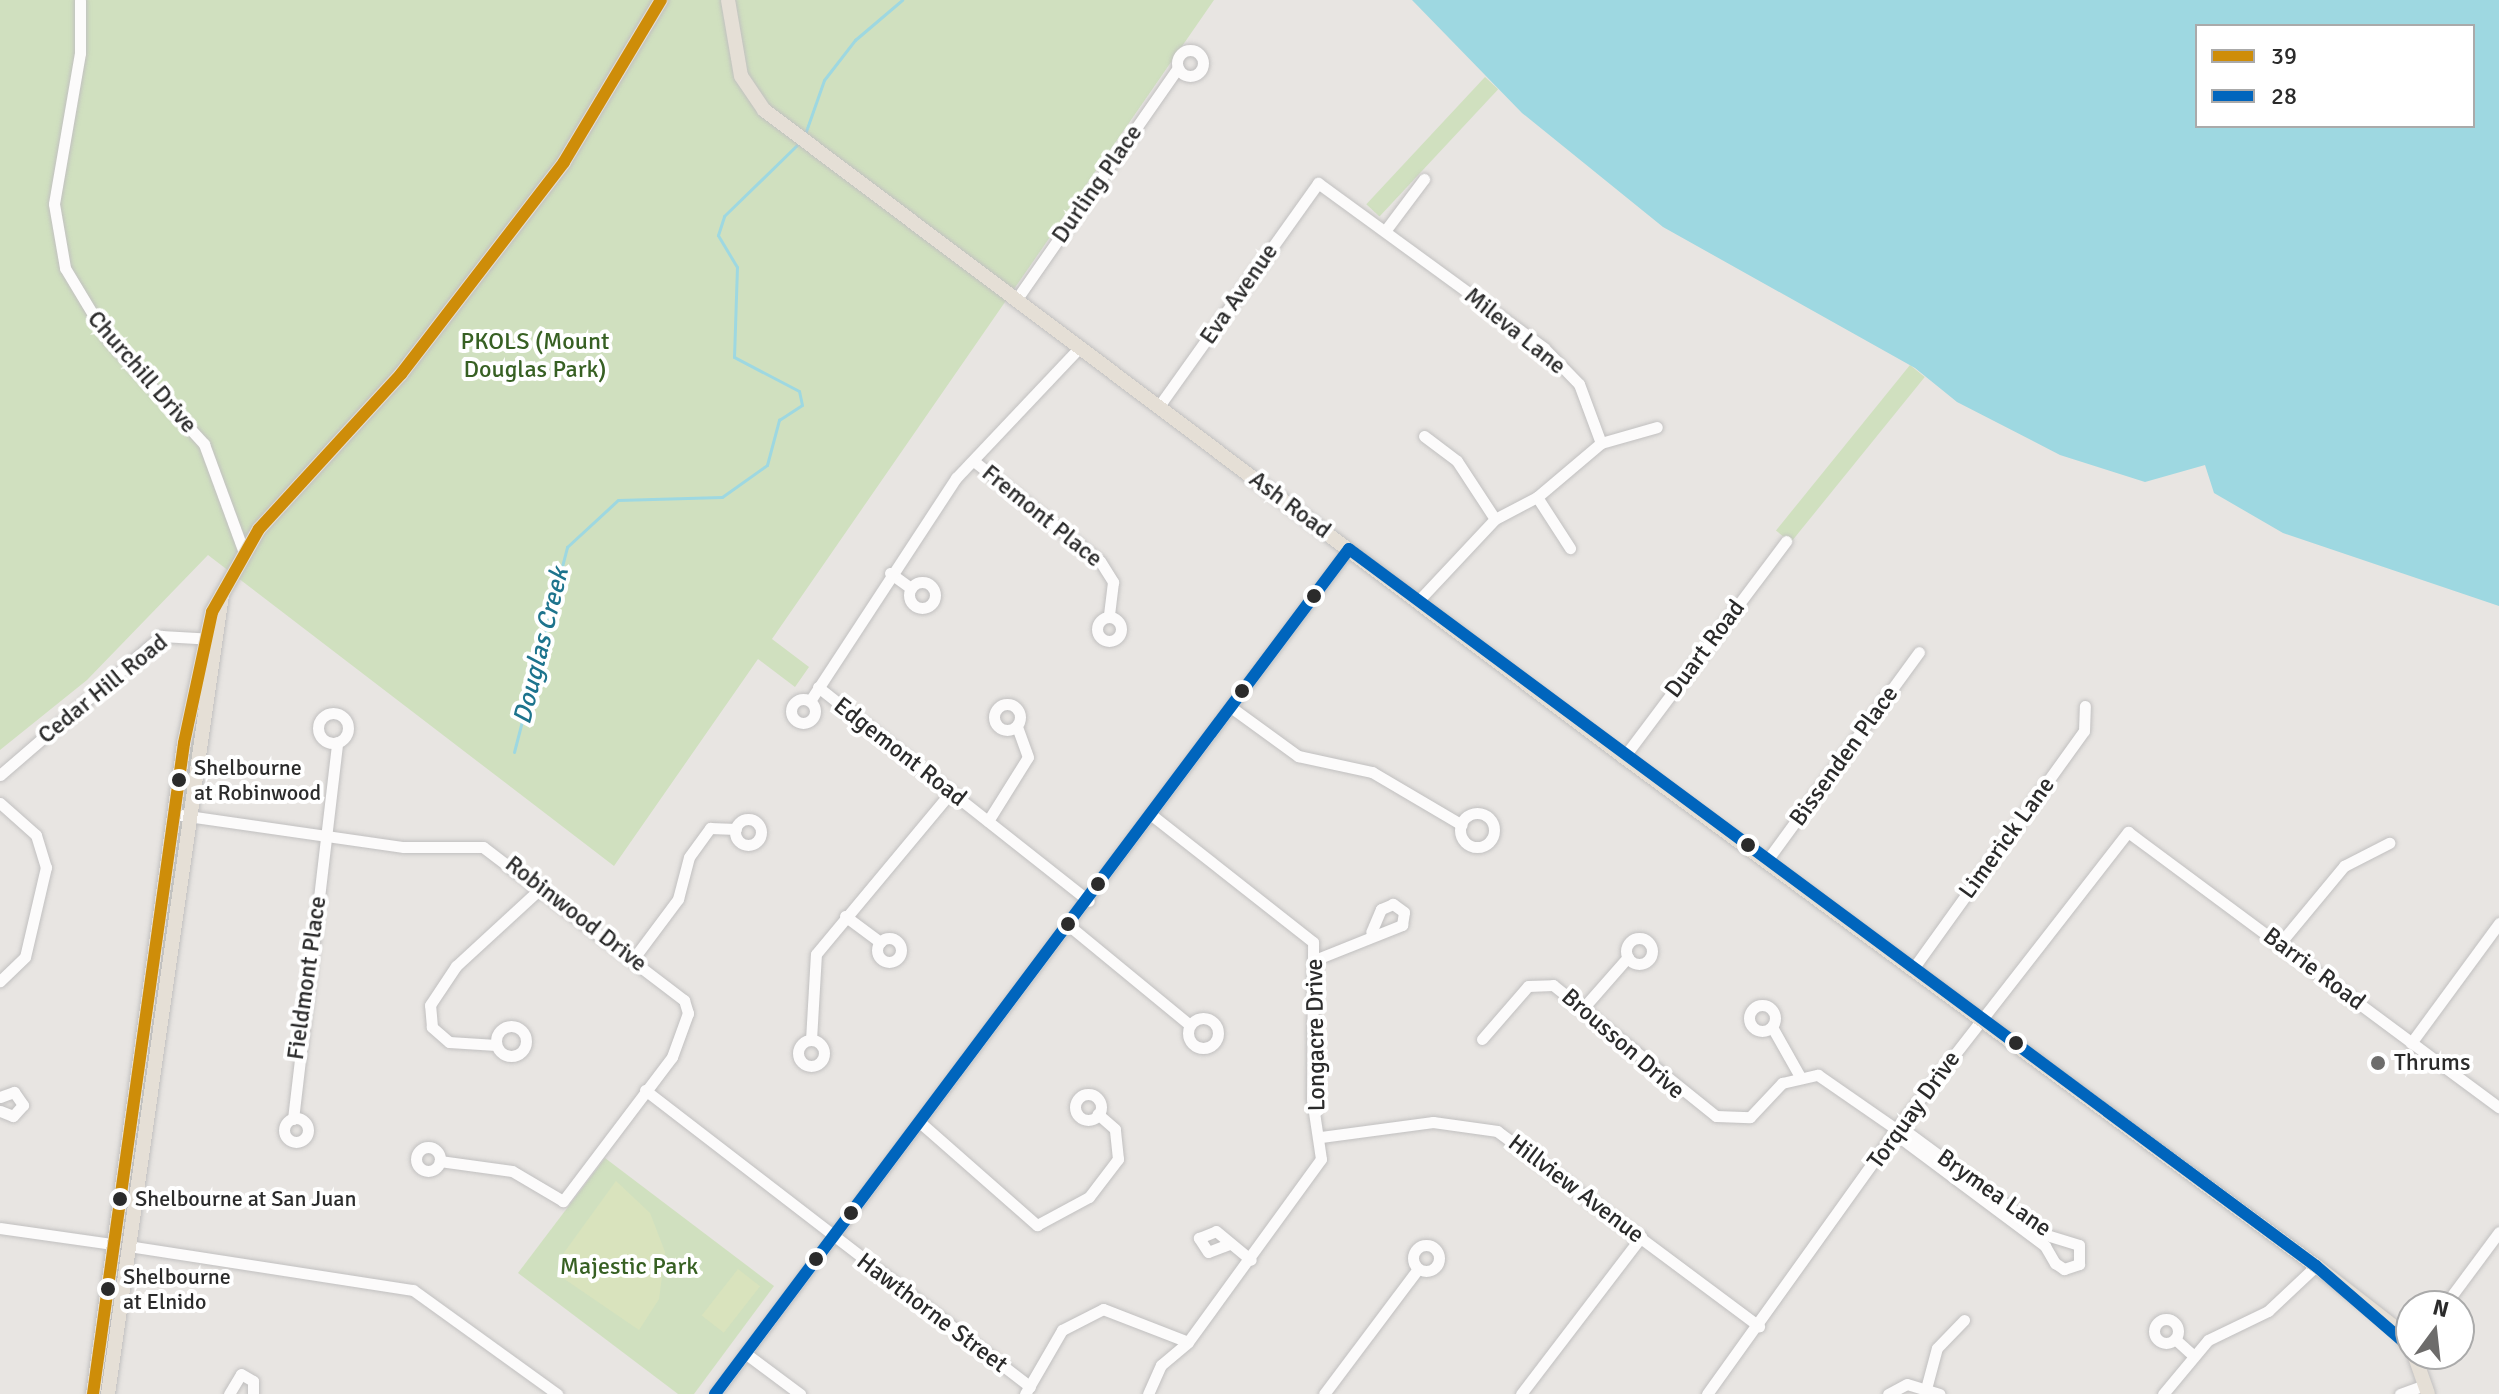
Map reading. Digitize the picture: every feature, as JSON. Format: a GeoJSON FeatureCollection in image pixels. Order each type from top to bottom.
{"type":"FeatureCollection","features":[{"type":"Feature","properties":{"kind":"main road"},"geometry":{"type":"LineString","coordinates":[[93,1394],[120,1245],[181,815],[211,638],[222,595],[243,550],[401,374],[545,187],[661,0]]}},
{"type":"Feature","properties":{"kind":"main road","name":"Ash Road"},"geometry":{"type":"LineString","coordinates":[[728,0],[741,76],[764,110],[803,142],[1624,757],[1915,966],[2316,1266],[2395,1333]]}},
{"type":"Feature","properties":{"kind":"main road"},"geometry":{"type":"LineString","coordinates":[[108,1394],[120,1245]]}},
{"type":"Feature","properties":{"kind":"main road"},"geometry":{"type":"LineString","coordinates":[[2420,1370],[2427,1389]]}},
{"type":"Feature","properties":{"kind":"street","name":"Churchill Drive"},"geometry":{"type":"LineString","coordinates":[[80,0],[80,53],[54,204],[65,268],[107,338],[204,444],[243,550]]}},
{"type":"Feature","properties":{"kind":"street","name":"Durling Place"},"geometry":{"type":"LineString","coordinates":[[1016,300],[1178,68]]}},
{"type":"Feature","properties":{"kind":"street"},"geometry":{"type":"LineString","coordinates":[[1385,231],[1424,179]]}},
{"type":"Feature","properties":{"kind":"street","name":"Mileva Lane"},"geometry":{"type":"LineString","coordinates":[[1318,183],[1544,348],[1579,384],[1601,443]]}},
{"type":"Feature","properties":{"kind":"street","name":"Eva Avenue"},"geometry":{"type":"LineString","coordinates":[[1159,406],[1318,183]]}},
{"type":"Feature","properties":{"kind":"street","name":"Edgemont Road"},"geometry":{"type":"LineString","coordinates":[[1080,347],[975,462],[890,573],[818,687],[1089,901]]}},
{"type":"Feature","properties":{"kind":"street"},"geometry":{"type":"LineString","coordinates":[[1418,601],[1495,519],[1537,497],[1601,443],[1657,427]]}},
{"type":"Feature","properties":{"kind":"street"},"geometry":{"type":"LineString","coordinates":[[1424,436],[1457,461],[1495,519]]}},
{"type":"Feature","properties":{"kind":"street","name":"Fremont Place"},"geometry":{"type":"LineString","coordinates":[[975,462],[1100,561],[1113,582],[1109,617]]}},
{"type":"Feature","properties":{"kind":"street"},"geometry":{"type":"LineString","coordinates":[[1537,497],[1570,548]]}},
{"type":"Feature","properties":{"kind":"street","name":"Duart Road"},"geometry":{"type":"LineString","coordinates":[[1624,757],[1786,541]]}},
{"type":"Feature","properties":{"kind":"street"},"geometry":{"type":"LineString","coordinates":[[715,1394],[832,1237],[923,1125],[1067,924],[1089,901],[1153,816],[1349,549]]}},
{"type":"Feature","properties":{"kind":"street"},"geometry":{"type":"LineString","coordinates":[[890,573],[911,588]]}},
{"type":"Feature","properties":{"kind":"street","name":"Cedar Hill Road"},"geometry":{"type":"LineString","coordinates":[[0,775],[161,636],[211,638]]}},
{"type":"Feature","properties":{"kind":"street","name":"Bissenden Place"},"geometry":{"type":"LineString","coordinates":[[1768,859],[1919,652]]}},
{"type":"Feature","properties":{"kind":"street"},"geometry":{"type":"LineString","coordinates":[[810,701],[818,687]]}},
{"type":"Feature","properties":{"kind":"street","name":"Limerick Lane"},"geometry":{"type":"LineString","coordinates":[[1915,966],[2084,731],[2085,706]]}},
{"type":"Feature","properties":{"kind":"street"},"geometry":{"type":"LineString","coordinates":[[1232,708],[1298,756],[1372,772],[1462,825]]}},
{"type":"Feature","properties":{"kind":"street"},"geometry":{"type":"LineString","coordinates":[[988,821],[1028,757],[1017,726]]}},
{"type":"Feature","properties":{"kind":"street","name":"Fieldmont Place"},"geometry":{"type":"LineString","coordinates":[[293,1119],[337,743]]}},
{"type":"Feature","properties":{"kind":"street"},"geometry":{"type":"LineString","coordinates":[[811,1040],[816,954],[951,792]]}},
{"type":"Feature","properties":{"kind":"street"},"geometry":{"type":"LineString","coordinates":[[0,803],[36,835],[46,867],[25,957],[0,981]]}},
{"type":"Feature","properties":{"kind":"street","name":"Robinwood Drive"},"geometry":{"type":"LineString","coordinates":[[181,815],[404,847],[472,844],[542,887],[684,1000],[688,1013],[672,1057],[563,1201],[512,1171],[440,1161]]}},
{"type":"Feature","properties":{"kind":"street","name":"Longacre Drive"},"geometry":{"type":"LineString","coordinates":[[1148,1394],[1161,1365],[1188,1342],[1307,1187],[1321,1159],[1321,1137],[1312,1099],[1317,959],[1313,942],[1153,816]]}},
{"type":"Feature","properties":{"kind":"street"},"geometry":{"type":"LineString","coordinates":[[634,958],[678,899],[689,857],[710,828],[736,829]]}},
{"type":"Feature","properties":{"kind":"street","name":"Barrie Road"},"geometry":{"type":"LineString","coordinates":[[2128,832],[2281,942],[2499,1108]]}},
{"type":"Feature","properties":{"kind":"street","name":"Torquay Drive"},"geometry":{"type":"LineString","coordinates":[[1707,1394],[1759,1326],[1896,1129],[2128,832]]}},
{"type":"Feature","properties":{"kind":"street"},"geometry":{"type":"LineString","coordinates":[[2281,942],[2344,866],[2389,843]]}},
{"type":"Feature","properties":{"kind":"street"},"geometry":{"type":"LineString","coordinates":[[496,1045],[449,1042],[432,1027],[430,1005],[456,966],[542,887]]}},
{"type":"Feature","properties":{"kind":"street"},"geometry":{"type":"LineString","coordinates":[[845,916],[880,942]]}},
{"type":"Feature","properties":{"kind":"street"},"geometry":{"type":"LineString","coordinates":[[2411,1043],[2499,923]]}},
{"type":"Feature","properties":{"kind":"street"},"geometry":{"type":"LineString","coordinates":[[1067,924],[1190,1025]]}},
{"type":"Feature","properties":{"kind":"street"},"geometry":{"type":"LineString","coordinates":[[1317,959],[1371,932]]}},
{"type":"Feature","properties":{"kind":"street"},"geometry":{"type":"LineString","coordinates":[[1585,1006],[1628,957]]}},
{"type":"Feature","properties":{"kind":"street","name":"Brousson Drive"},"geometry":{"type":"LineString","coordinates":[[1482,1039],[1528,986],[1553,985],[1585,1006],[1629,1052],[1716,1116],[1750,1117],[1799,1075]]}},
{"type":"Feature","properties":{"kind":"street"},"geometry":{"type":"LineString","coordinates":[[1772,1027],[1799,1075],[1835,1084],[1896,1129]]}},
{"type":"Feature","properties":{"kind":"street","name":"Hawthorne Street"},"geometry":{"type":"LineString","coordinates":[[645,1090],[1028,1391]]}},
{"type":"Feature","properties":{"kind":"street"},"geometry":{"type":"LineString","coordinates":[[0,1097],[14,1092],[23,1105],[13,1116],[0,1111]]}},
{"type":"Feature","properties":{"kind":"street"},"geometry":{"type":"LineString","coordinates":[[923,1125],[1037,1225],[1065,1216],[1114,1167],[1119,1140],[1098,1114]]}},
{"type":"Feature","properties":{"kind":"street","name":"Hillview Avenue"},"geometry":{"type":"LineString","coordinates":[[1321,1137],[1433,1122],[1497,1131],[1759,1326]]}},
{"type":"Feature","properties":{"kind":"street","name":"Brymea Lane"},"geometry":{"type":"LineString","coordinates":[[1896,1129],[2047,1235],[2079,1245],[2079,1264],[2064,1269],[2055,1263],[2045,1246],[1896,1129]]}},
{"type":"Feature","properties":{"kind":"street"},"geometry":{"type":"LineString","coordinates":[[0,1228],[413,1290],[557,1394]]}},
{"type":"Feature","properties":{"kind":"street"},"geometry":{"type":"LineString","coordinates":[[1521,1394],[1641,1237]]}},
{"type":"Feature","properties":{"kind":"street"},"geometry":{"type":"LineString","coordinates":[[2456,1290],[2497,1238]]}},
{"type":"Feature","properties":{"kind":"street"},"geometry":{"type":"LineString","coordinates":[[1229,1244],[1251,1260]]}},
{"type":"Feature","properties":{"kind":"street"},"geometry":{"type":"LineString","coordinates":[[2163,1394],[2193,1355],[2223,1330],[2281,1302],[2316,1266]]}},
{"type":"Feature","properties":{"kind":"street"},"geometry":{"type":"LineString","coordinates":[[1323,1393],[1418,1269]]}},
{"type":"Feature","properties":{"kind":"street"},"geometry":{"type":"LineString","coordinates":[[1028,1391],[1062,1330],[1103,1309],[1188,1342]]}},
{"type":"Feature","properties":{"kind":"street"},"geometry":{"type":"LineString","coordinates":[[1927,1385],[1937,1348],[1964,1320]]}},
{"type":"Feature","properties":{"kind":"street"},"geometry":{"type":"LineString","coordinates":[[2175,1339],[2193,1355]]}},
{"type":"Feature","properties":{"kind":"street"},"geometry":{"type":"LineString","coordinates":[[745,1353],[800,1394]]}},
{"type":"Feature","properties":{"kind":"street"},"geometry":{"type":"LineString","coordinates":[[229,1394],[241,1374],[253,1381],[253,1394]]}},
{"type":"Feature","properties":{"kind":"street"},"geometry":{"type":"LineString","coordinates":[[1888,1394],[1907,1384],[1927,1385],[1939,1394]]}},
{"type":"Feature","properties":{"kind":"street"},"geometry":{"type":"LineString","coordinates":[[2400,1394],[2427,1389]]}},
{"type":"Feature","properties":{"kind":"green space","name":"PKOLS (Mount Douglas Park)"},"geometry":{"type":"Polygon","coordinates":[[[0,0],[1214,0],[772,639],[809,667],[795,687],[758,659],[614,866],[208,555],[87,680],[0,750],[0,0]]]}},
{"type":"Feature","properties":{"kind":"green space"},"geometry":{"type":"Polygon","coordinates":[[[1485,77],[1498,89],[1379,217],[1366,204],[1485,77]]]}},
{"type":"Feature","properties":{"kind":"green space"},"geometry":{"type":"Polygon","coordinates":[[[1910,365],[1925,377],[1791,542],[1776,531],[1910,365]]]}},
{"type":"Feature","properties":{"kind":"green space"},"geometry":{"type":"Polygon","coordinates":[[[195,723],[197,745],[127,1230],[118,1229],[195,723]]]}},
{"type":"Feature","properties":{"kind":"green space","name":"Majestic Park"},"geometry":{"type":"Polygon","coordinates":[[[605,1158],[774,1286],[694,1394],[678,1394],[518,1273],[605,1158]]]}},
{"type":"Feature","properties":{"kind":"green space"},"geometry":{"type":"Polygon","coordinates":[[[616,1181],[650,1213],[665,1252],[659,1299],[639,1330],[560,1276],[558,1261],[616,1181]]]}},
{"type":"Feature","properties":{"kind":"green space"},"geometry":{"type":"Polygon","coordinates":[[[738,1269],[760,1286],[724,1333],[702,1315],[738,1269]]]}},
{"type":"Feature","properties":{"kind":"water"},"geometry":{"type":"Polygon","coordinates":[[[1412,0],[2499,0],[2499,606],[2283,533],[2214,493],[2205,465],[2145,482],[2060,455],[1957,402],[1915,368],[1663,227],[1522,113],[1412,0]]]}},
{"type":"Feature","properties":{"kind":"waterway","name":"Douglas Creek"},"geometry":{"type":"LineString","coordinates":[[805,134],[824,80],[855,40],[902,0]]}},
{"type":"Feature","properties":{"kind":"waterway","name":"Douglas Creek"},"geometry":{"type":"LineString","coordinates":[[514,752],[567,547],[618,500],[722,497],[767,465],[779,420],[802,405],[799,391],[734,357],[737,267],[718,235],[724,216],[799,143]]}},
{"type":"Feature","properties":{"kind":"transit line","name":"39"},"geometry":{"type":"LineString","coordinates":[[93,1394],[184,743],[212,612],[259,529],[401,374],[564,162],[661,0]]}},
{"type":"Feature","properties":{"kind":"transit line","name":"28"},"geometry":{"type":"LineString","coordinates":[[715,1394],[1349,549],[2316,1266],[2395,1334]]}},
{"type":"Feature","properties":{"kind":"place","name":"Shelbourne at Robinwood"},"geometry":{"type":"Point","coordinates":[179,780]}},
{"type":"Feature","properties":{"kind":"place","name":"Thrums"},"geometry":{"type":"Point","coordinates":[2378,1063]}},
{"type":"Feature","properties":{"kind":"place","name":"Shelbourne at San Juan"},"geometry":{"type":"Point","coordinates":[120,1199]}},
{"type":"Feature","properties":{"kind":"place","name":"Shelbourne at Elnido"},"geometry":{"type":"Point","coordinates":[108,1289]}}]}
